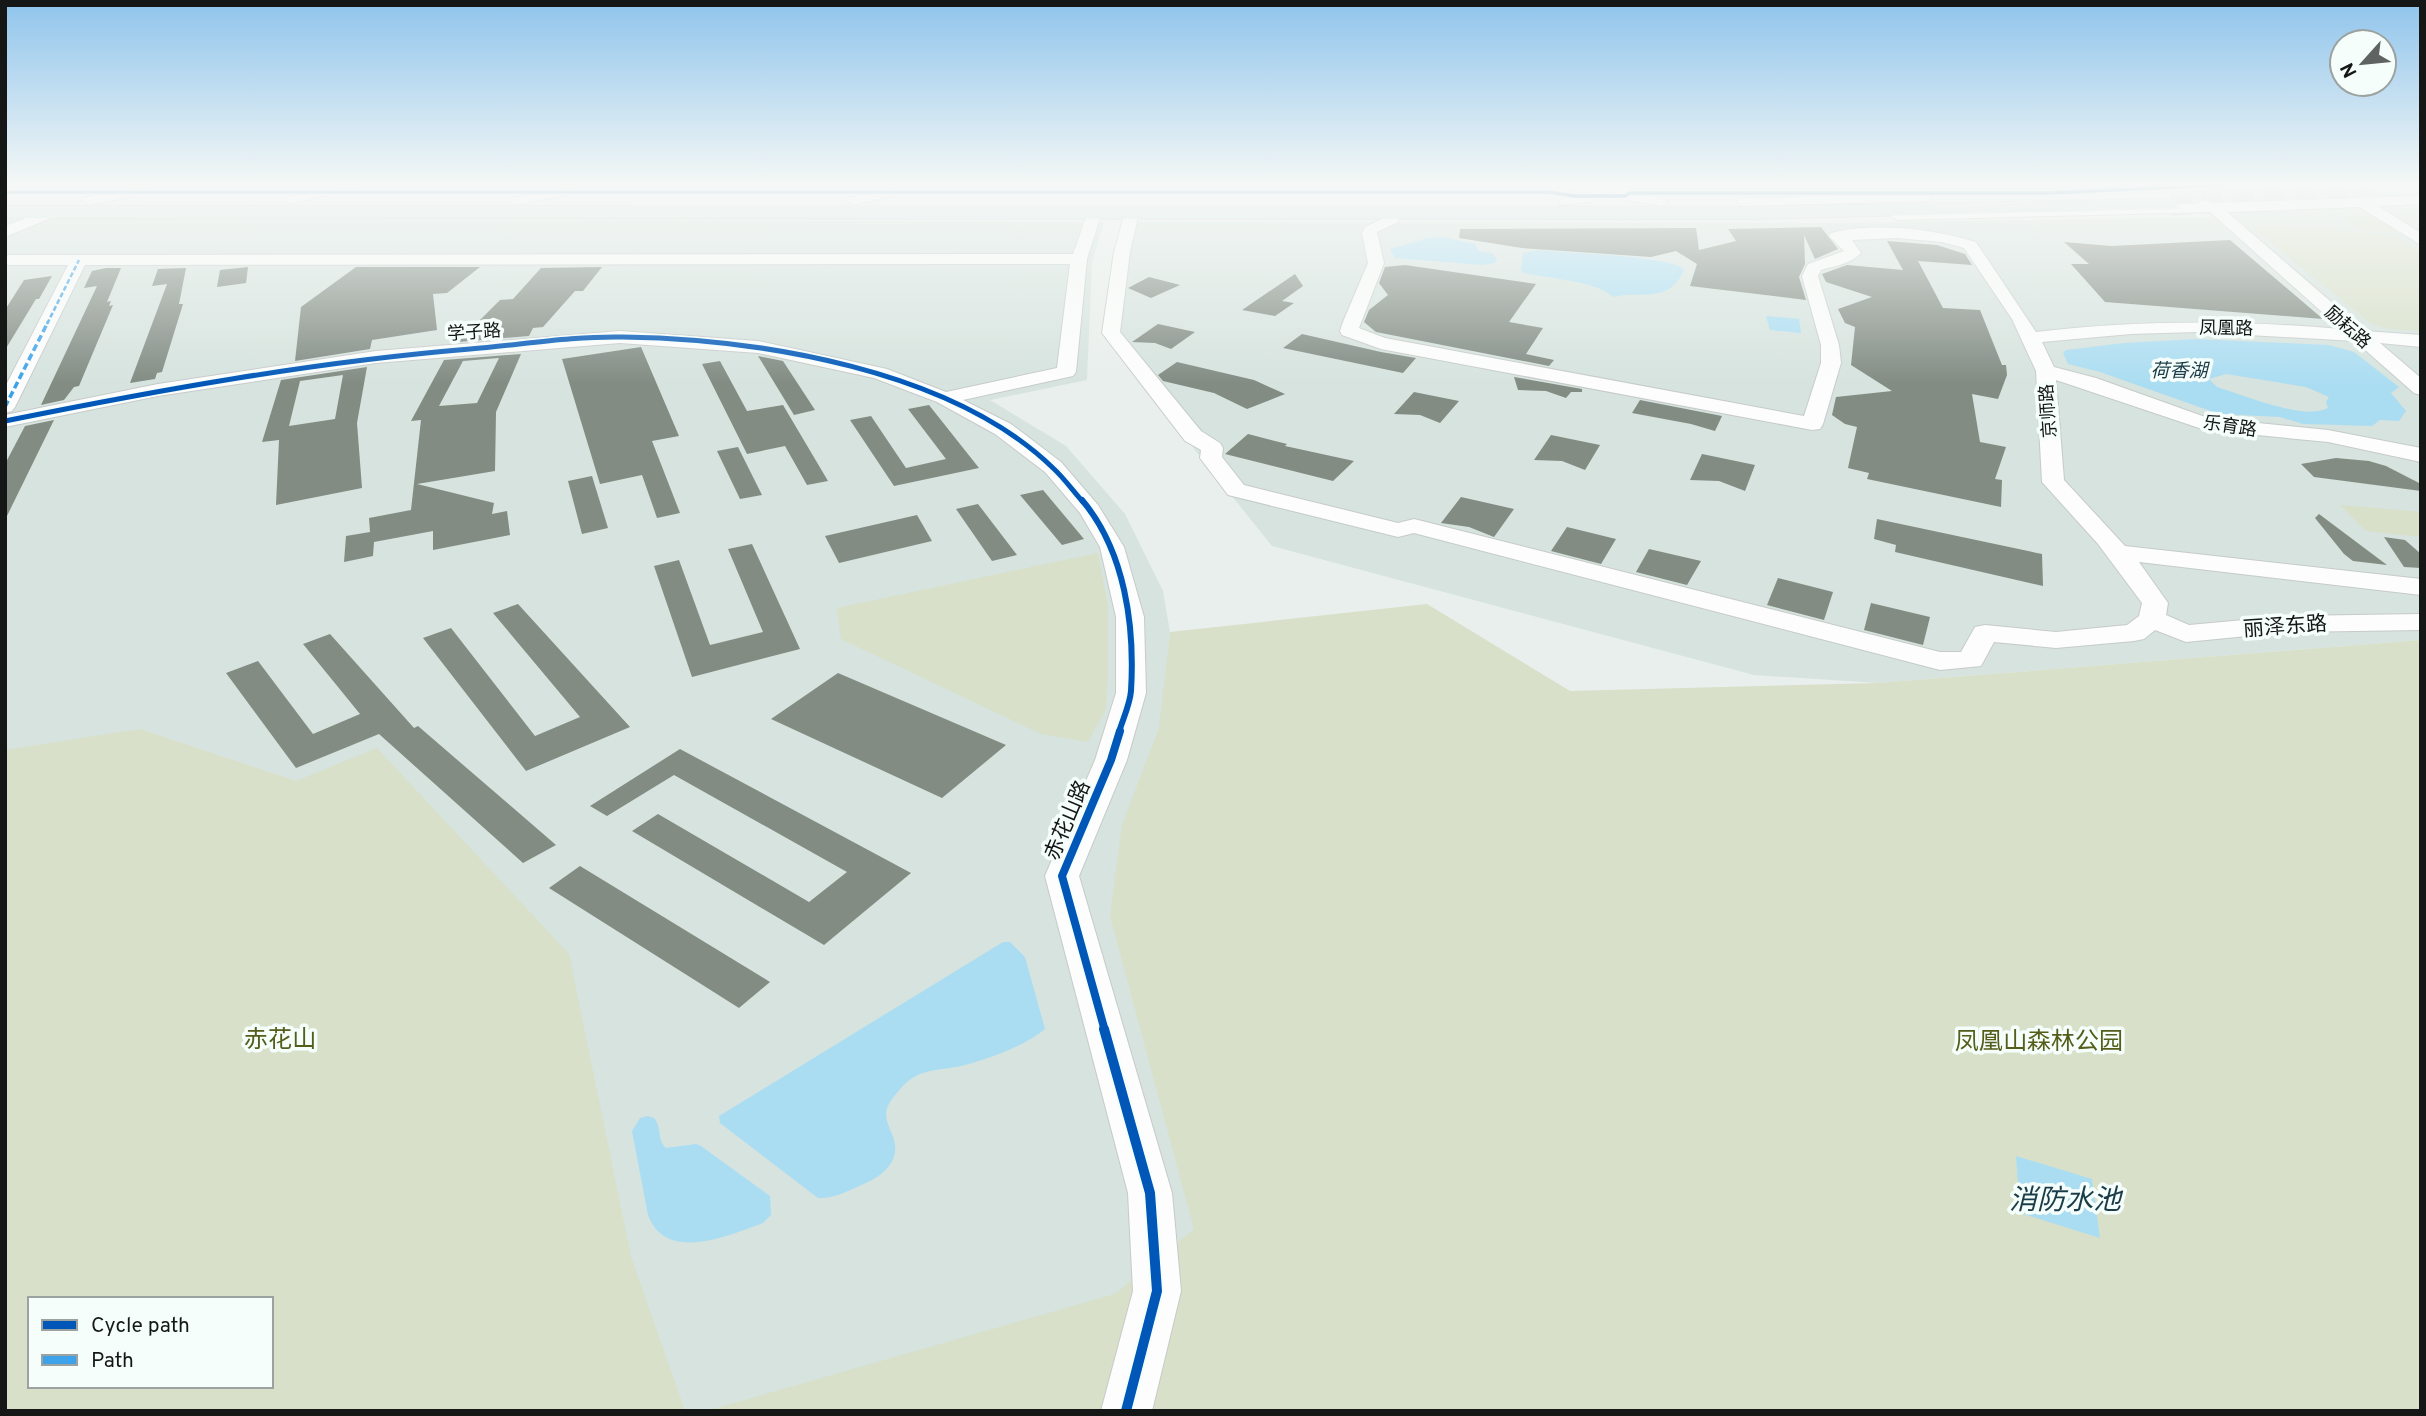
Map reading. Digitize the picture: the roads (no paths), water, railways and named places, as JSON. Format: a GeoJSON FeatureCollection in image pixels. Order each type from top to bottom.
{"type":"FeatureCollection","features":[{"type":"Feature","properties":{"kind":"street"},"geometry":{"type":"LineString","coordinates":[[944,398],[1066,372],[1082,251]]}},
{"type":"Feature","properties":{"kind":"street"},"geometry":{"type":"LineString","coordinates":[[1123,251],[1111,333],[1194,436],[1212,448],[1211,457],[1236,490],[1398,530],[1414,526],[1940,661],[1971,660],[1985,633],[2056,640],[2134,633],[2152,619]]}},
{"type":"Feature","properties":{"kind":"street","name":"京师路"},"geometry":{"type":"LineString","coordinates":[[1374,251],[1377,258],[1367,293],[1356,309],[1349,331],[1355,336],[1381,344],[1812,424],[1831,363],[1830,345],[1810,275],[1814,267],[1843,259],[1852,251]]}},
{"type":"Feature","properties":{"kind":"street","name":"京师路"},"geometry":{"type":"LineString","coordinates":[[1975,251],[2021,318],[2046,371],[2053,482],[2145,586],[2155,603],[2152,619]]}},
{"type":"Feature","properties":{"kind":"street","name":"励耘路"},"geometry":{"type":"LineString","coordinates":[[2257,251],[2421,389]]}},
{"type":"Feature","properties":{"kind":"street"},"geometry":{"type":"LineString","coordinates":[[5,260],[1079,259]]}},
{"type":"Feature","properties":{"kind":"street"},"geometry":{"type":"LineString","coordinates":[[5,407],[79,260]]}},
{"type":"Feature","properties":{"kind":"street","name":"凤凰路"},"geometry":{"type":"LineString","coordinates":[[2032,338],[2116,329],[2168,327],[2247,328],[2421,341]]}},
{"type":"Feature","properties":{"kind":"street","name":"学子路"},"geometry":{"type":"LineString","coordinates":[[5,421],[197,384],[376,356],[620,337],[758,347],[880,373],[944,398]]}},
{"type":"Feature","properties":{"kind":"street","name":"乐育路"},"geometry":{"type":"LineString","coordinates":[[2046,371],[2089,382],[2205,424],[2328,436],[2421,455]]}},
{"type":"Feature","properties":{"kind":"street","name":"赤花山路"},"geometry":{"type":"LineString","coordinates":[[944,398],[1003,429],[1053,467],[1090,510],[1112,547],[1130,617],[1131,693],[1111,760],[1062,876],[1150,1193],[1157,1291],[1126,1411]]}},
{"type":"Feature","properties":{"kind":"street"},"geometry":{"type":"LineString","coordinates":[[2116,552],[2421,587]]}},
{"type":"Feature","properties":{"kind":"street","name":"丽泽东路"},"geometry":{"type":"LineString","coordinates":[[2152,619],[2186,634],[2289,624],[2421,622]]}},
{"type":"Feature","properties":{"kind":"water"},"geometry":{"type":"Polygon","coordinates":[[[1391,251],[1479,251],[1492,253],[1497,259],[1495,263],[1482,265],[1395,258],[1391,251]]]}},
{"type":"Feature","properties":{"kind":"water"},"geometry":{"type":"Polygon","coordinates":[[[1553,251],[1641,258],[1676,265],[1684,270],[1678,281],[1662,292],[1613,297],[1596,287],[1524,273],[1521,270],[1523,253],[1553,251]]]}},
{"type":"Feature","properties":{"kind":"water"},"geometry":{"type":"Polygon","coordinates":[[[1766,316],[1799,319],[1801,333],[1770,330],[1766,316]]]}},
{"type":"Feature","properties":{"kind":"water","name":"荷香湖"},"geometry":{"type":"Polygon","coordinates":[[[2197,339],[2329,345],[2354,352],[2399,387],[2391,393],[2406,411],[2399,421],[2380,420],[2372,426],[2303,424],[2280,417],[2219,414],[2100,372],[2068,364],[2063,353],[2066,350],[2124,343],[2197,339]],[[2226,374],[2209,379],[2217,387],[2289,409],[2317,411],[2328,408],[2326,402],[2329,397],[2306,387],[2226,374]]]}},
{"type":"Feature","properties":{"kind":"water"},"geometry":{"type":"Polygon","coordinates":[[[1003,942],[1010,942],[1025,957],[1045,1029],[1016,1047],[994,1056],[961,1066],[922,1073],[908,1081],[886,1110],[895,1149],[891,1163],[880,1175],[839,1195],[818,1198],[720,1123],[719,1116],[1003,942]]]}},
{"type":"Feature","properties":{"kind":"water"},"geometry":{"type":"Polygon","coordinates":[[[640,1118],[654,1118],[658,1125],[661,1141],[666,1148],[696,1144],[701,1146],[770,1196],[771,1215],[763,1223],[699,1242],[668,1238],[657,1230],[648,1215],[632,1131],[640,1118]]]}},
{"type":"Feature","properties":{"kind":"water","name":"消防水池"},"geometry":{"type":"Polygon","coordinates":[[[2016,1156],[2092,1179],[2100,1238],[2020,1213],[2016,1156]]]}},
{"type":"Feature","properties":{"kind":"park label","name":"赤花山"},"geometry":{"type":"Point","coordinates":[280,1039]}},
{"type":"Feature","properties":{"kind":"park label","name":"凤凰山森林公园"},"geometry":{"type":"Point","coordinates":[2039,1041]}}]}
